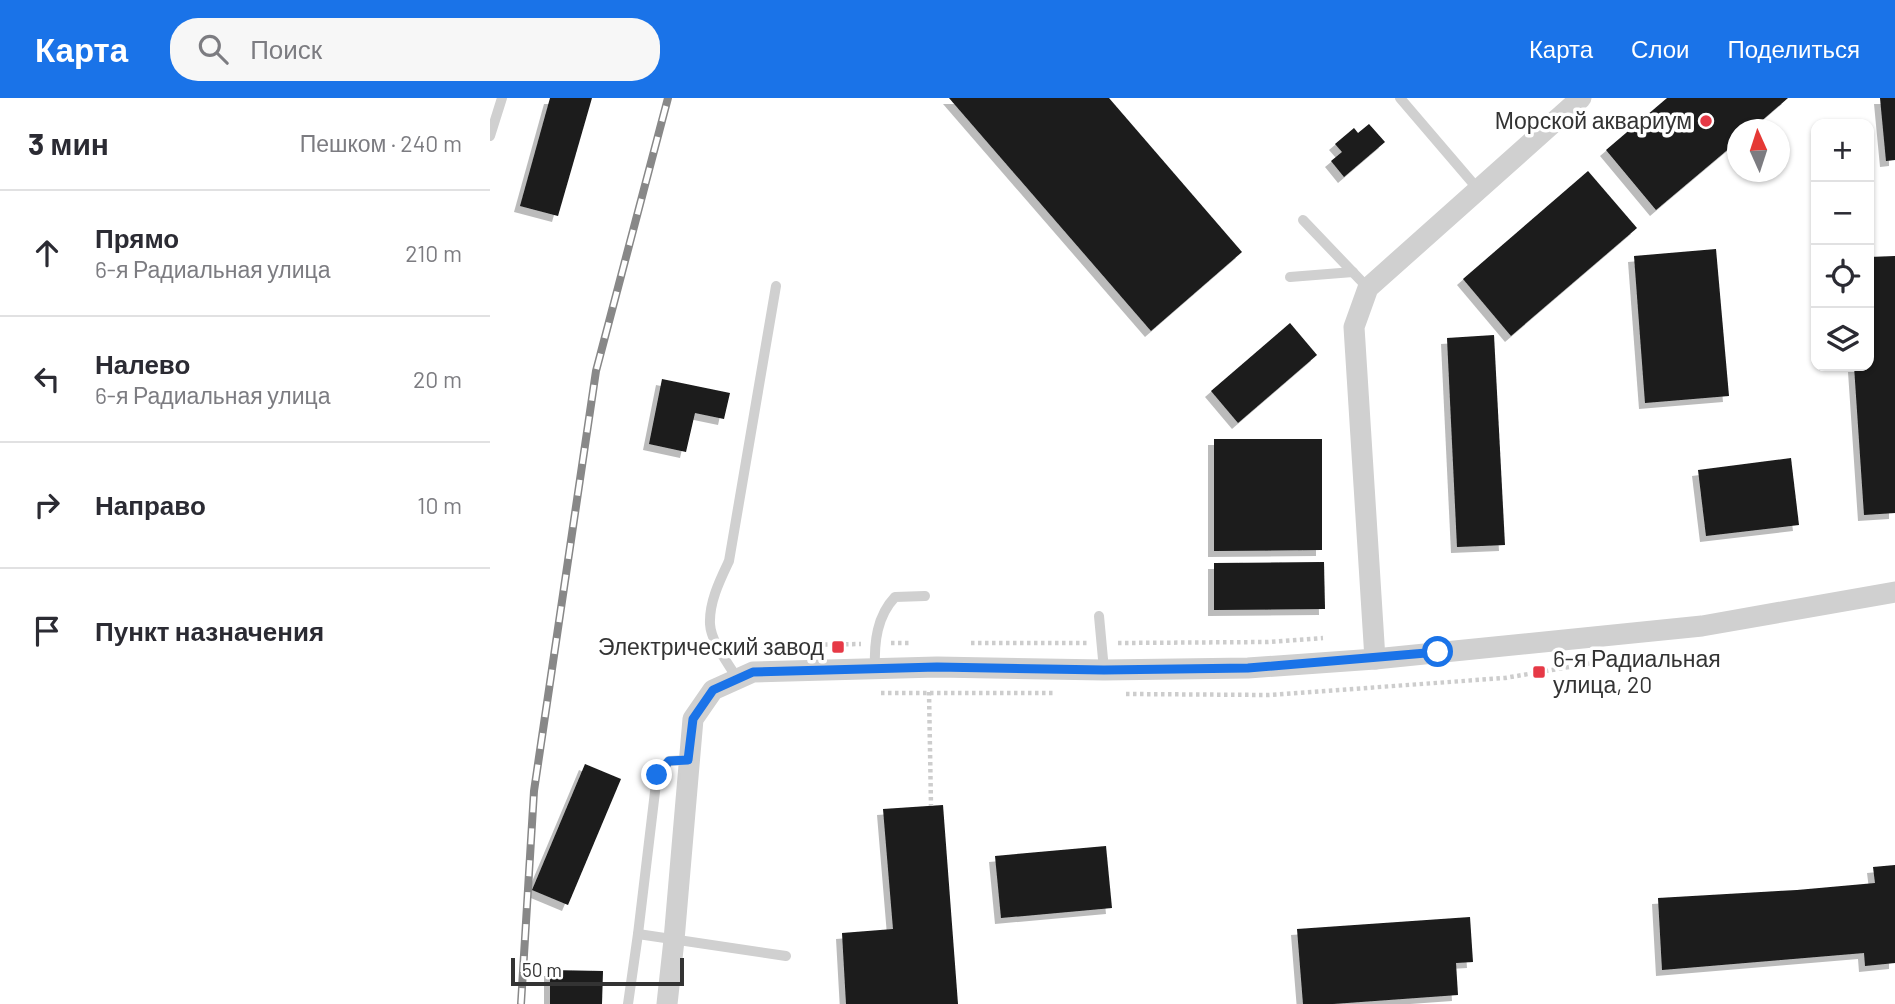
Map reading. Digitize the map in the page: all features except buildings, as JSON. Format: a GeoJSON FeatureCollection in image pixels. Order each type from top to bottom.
{"type":"FeatureCollection","features":[{"type":"Feature","properties":{"kind":"street"},"geometry":{"type":"LineString","coordinates":[[1375,659],[1354,327],[1368,288],[1581,98]]}},
{"type":"Feature","properties":{"kind":"street"},"geometry":{"type":"LineString","coordinates":[[667,1004],[693,719],[713,690],[753,672],[875,668],[1248,668],[1375,659],[1702,626],[1895,592]]}},
{"type":"Feature","properties":{"kind":"lane"},"geometry":{"type":"LineString","coordinates":[[490,136],[502,98]]}},
{"type":"Feature","properties":{"kind":"lane"},"geometry":{"type":"LineString","coordinates":[[1400,98],[1477,188]]}},
{"type":"Feature","properties":{"kind":"lane"},"geometry":{"type":"LineString","coordinates":[[1303,220],[1368,288]]}},
{"type":"Feature","properties":{"kind":"lane"},"geometry":{"type":"LineString","coordinates":[[1290,277],[1353,272]]}},
{"type":"Feature","properties":{"kind":"lane"},"geometry":{"type":"LineString","coordinates":[[737,678],[718,646],[710,625],[716,590],[729,561],[776,286]]}},
{"type":"Feature","properties":{"kind":"lane"},"geometry":{"type":"LineString","coordinates":[[875,668],[874,643],[885,607],[895,597],[925,596]]}},
{"type":"Feature","properties":{"kind":"lane"},"geometry":{"type":"LineString","coordinates":[[1099,616],[1104,670]]}},
{"type":"Feature","properties":{"kind":"lane"},"geometry":{"type":"LineString","coordinates":[[628,1004],[657,775],[669,761],[688,760]]}},
{"type":"Feature","properties":{"kind":"lane"},"geometry":{"type":"LineString","coordinates":[[638,934],[786,956]]}},
{"type":"Feature","properties":{"kind":"path"},"geometry":{"type":"LineString","coordinates":[[967,643],[1268,642],[1333,638]]}},
{"type":"Feature","properties":{"kind":"path"},"geometry":{"type":"LineString","coordinates":[[718,646],[914,643]]}},
{"type":"Feature","properties":{"kind":"path"},"geometry":{"type":"LineString","coordinates":[[1119,694],[1268,695],[1505,678],[1626,657]]}},
{"type":"Feature","properties":{"kind":"path"},"geometry":{"type":"LineString","coordinates":[[929,692],[931,806]]}},
{"type":"Feature","properties":{"kind":"path"},"geometry":{"type":"LineString","coordinates":[[876,693],[1065,694]]}},
{"type":"Feature","properties":{"kind":"railway"},"geometry":{"type":"LineString","coordinates":[[521,1004],[534,791],[596,371],[668,98]]}},
{"type":"Feature","properties":{"kind":"place","name":"Морской аквариум"},"geometry":{"type":"Point","coordinates":[1706,121]}},
{"type":"Feature","properties":{"kind":"place","name":"Электрический завод"},"geometry":{"type":"Point","coordinates":[838,647]}},
{"type":"Feature","properties":{"kind":"place","name":"6-я Радиальная улица, 20"},"geometry":{"type":"Point","coordinates":[1539,672]}},
{"type":"Feature","properties":{"kind":"route"},"geometry":{"type":"LineString","coordinates":[[657,775],[669,761],[688,760],[693,719],[713,690],[753,672],[937,667],[1104,670],[1248,668],[1438,652]]}}]}
